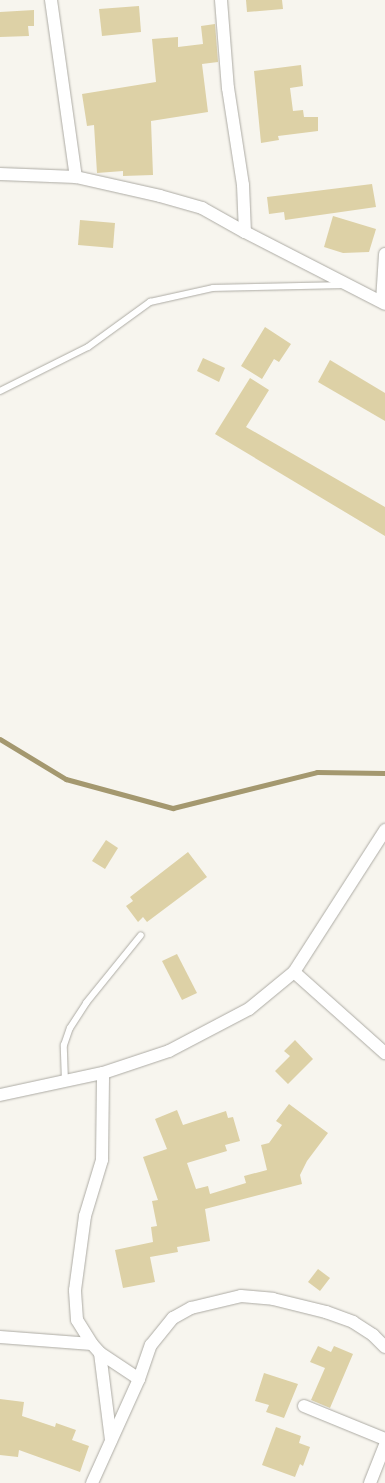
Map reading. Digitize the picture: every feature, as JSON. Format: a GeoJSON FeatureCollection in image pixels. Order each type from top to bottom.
{"type":"FeatureCollection","features":[{"type":"Feature","properties":{"kind":"street"},"geometry":{"type":"LineString","coordinates":[[51,0],[76,176]]}},
{"type":"Feature","properties":{"kind":"street"},"geometry":{"type":"LineString","coordinates":[[221,0],[228,88],[243,185],[245,232]]}},
{"type":"Feature","properties":{"kind":"street"},"geometry":{"type":"LineString","coordinates":[[0,174],[76,176],[202,208],[245,232],[383,303],[385,254]]}},
{"type":"Feature","properties":{"kind":"street"},"geometry":{"type":"LineString","coordinates":[[0,1095],[103,1073],[176,1047],[249,1009],[294,972],[385,830]]}},
{"type":"Feature","properties":{"kind":"street"},"geometry":{"type":"LineString","coordinates":[[294,972],[385,1053]]}},
{"type":"Feature","properties":{"kind":"street"},"geometry":{"type":"LineString","coordinates":[[103,1073],[102,1160],[85,1216],[75,1290],[78,1320],[92,1344],[100,1353],[139,1379]]}},
{"type":"Feature","properties":{"kind":"street"},"geometry":{"type":"LineString","coordinates":[[92,1483],[139,1379],[151,1345],[173,1318],[191,1308],[241,1296],[273,1299],[326,1312],[353,1322],[373,1335],[385,1347]]}},
{"type":"Feature","properties":{"kind":"street"},"geometry":{"type":"LineString","coordinates":[[0,1337],[92,1344]]}},
{"type":"Feature","properties":{"kind":"street"},"geometry":{"type":"LineString","coordinates":[[100,1353],[111,1440]]}},
{"type":"Feature","properties":{"kind":"street"},"geometry":{"type":"LineString","coordinates":[[304,1406],[385,1440]]}},
{"type":"Feature","properties":{"kind":"street"},"geometry":{"type":"LineString","coordinates":[[370,1483],[385,1445]]}},
{"type":"Feature","properties":{"kind":"lane"},"geometry":{"type":"LineString","coordinates":[[0,391],[88,346],[150,302],[213,288],[349,285]]}},
{"type":"Feature","properties":{"kind":"lane"},"geometry":{"type":"LineString","coordinates":[[65,1082],[64,1045],[70,1028],[86,1003],[141,935]]}},
{"type":"Feature","properties":{"kind":"building"},"geometry":{"type":"Polygon","coordinates":[[[246,0],[282,0],[283,9],[247,12],[246,0]]]}},
{"type":"Feature","properties":{"kind":"building"},"geometry":{"type":"Polygon","coordinates":[[[139,6],[141,32],[102,36],[99,9],[139,6]]]}},
{"type":"Feature","properties":{"kind":"building"},"geometry":{"type":"Polygon","coordinates":[[[34,10],[34,26],[28,26],[29,36],[0,37],[0,12],[34,10]]]}},
{"type":"Feature","properties":{"kind":"building"},"geometry":{"type":"Polygon","coordinates":[[[215,24],[218,62],[202,64],[208,112],[151,121],[153,175],[123,176],[123,171],[97,173],[94,125],[87,126],[82,94],[156,82],[152,39],[178,37],[178,47],[203,44],[201,26],[215,24]]]}},
{"type":"Feature","properties":{"kind":"building"},"geometry":{"type":"Polygon","coordinates":[[[301,65],[303,86],[290,88],[293,111],[303,110],[304,117],[318,117],[318,131],[278,136],[279,140],[261,143],[254,71],[301,65]]]}},
{"type":"Feature","properties":{"kind":"building"},"geometry":{"type":"Polygon","coordinates":[[[372,184],[376,207],[285,220],[284,212],[269,214],[267,197],[372,184]]]}},
{"type":"Feature","properties":{"kind":"building"},"geometry":{"type":"Polygon","coordinates":[[[333,216],[376,229],[369,252],[343,253],[324,247],[333,216]]]}},
{"type":"Feature","properties":{"kind":"building"},"geometry":{"type":"Polygon","coordinates":[[[80,220],[115,223],[113,248],[78,245],[80,220]]]}},
{"type":"Feature","properties":{"kind":"building"},"geometry":{"type":"Polygon","coordinates":[[[265,327],[291,344],[279,362],[274,359],[262,379],[241,366],[265,327]]]}},
{"type":"Feature","properties":{"kind":"building"},"geometry":{"type":"Polygon","coordinates":[[[203,358],[225,368],[219,382],[197,371],[203,358]]]}},
{"type":"Feature","properties":{"kind":"building"},"geometry":{"type":"Polygon","coordinates":[[[330,360],[385,393],[385,421],[318,382],[330,360]]]}},
{"type":"Feature","properties":{"kind":"building"},"geometry":{"type":"Polygon","coordinates":[[[250,378],[269,390],[246,427],[385,507],[385,536],[215,434],[250,378]]]}},
{"type":"Feature","properties":{"kind":"building"},"geometry":{"type":"Polygon","coordinates":[[[106,840],[118,848],[105,869],[92,861],[106,840]]]}},
{"type":"Feature","properties":{"kind":"building"},"geometry":{"type":"Polygon","coordinates":[[[188,852],[207,877],[147,922],[143,917],[138,922],[126,906],[133,901],[130,897],[188,852]]]}},
{"type":"Feature","properties":{"kind":"building"},"geometry":{"type":"Polygon","coordinates":[[[177,954],[197,993],[182,1000],[162,961],[177,954]]]}},
{"type":"Feature","properties":{"kind":"building"},"geometry":{"type":"Polygon","coordinates":[[[295,1040],[313,1059],[288,1084],[275,1071],[290,1056],[284,1051],[295,1040]]]}},
{"type":"Feature","properties":{"kind":"building"},"geometry":{"type":"Polygon","coordinates":[[[289,1104],[328,1133],[307,1161],[300,1175],[302,1184],[205,1209],[210,1241],[177,1247],[178,1252],[150,1257],[155,1282],[123,1288],[115,1250],[153,1242],[151,1227],[157,1226],[152,1201],[158,1200],[143,1157],[167,1149],[155,1119],[177,1110],[183,1125],[226,1111],[228,1118],[233,1117],[240,1141],[225,1145],[227,1151],[187,1163],[196,1189],[208,1186],[210,1194],[246,1183],[244,1176],[267,1170],[261,1145],[269,1143],[282,1125],[276,1121],[289,1104]]]}},
{"type":"Feature","properties":{"kind":"building"},"geometry":{"type":"Polygon","coordinates":[[[318,1269],[330,1278],[320,1291],[308,1282],[318,1269]]]}},
{"type":"Feature","properties":{"kind":"building"},"geometry":{"type":"Polygon","coordinates":[[[318,1346],[331,1352],[334,1346],[353,1354],[330,1408],[311,1400],[325,1368],[310,1362],[318,1346]]]}},
{"type":"Feature","properties":{"kind":"building"},"geometry":{"type":"Polygon","coordinates":[[[264,1373],[298,1384],[284,1418],[266,1412],[269,1405],[255,1401],[264,1373]]]}},
{"type":"Feature","properties":{"kind":"building"},"geometry":{"type":"Polygon","coordinates":[[[0,1399],[24,1402],[22,1416],[55,1427],[56,1423],[76,1430],[72,1440],[89,1446],[80,1472],[19,1450],[18,1457],[0,1455],[0,1399]]]}},
{"type":"Feature","properties":{"kind":"building"},"geometry":{"type":"Polygon","coordinates":[[[276,1427],[301,1436],[299,1443],[310,1447],[303,1466],[300,1464],[295,1477],[262,1465],[276,1427]]]}},
{"type":"Feature","properties":{"kind":"waterway"},"geometry":{"type":"LineString","coordinates":[[0,739],[66,779],[173,808],[317,772],[385,773]]}}]}
